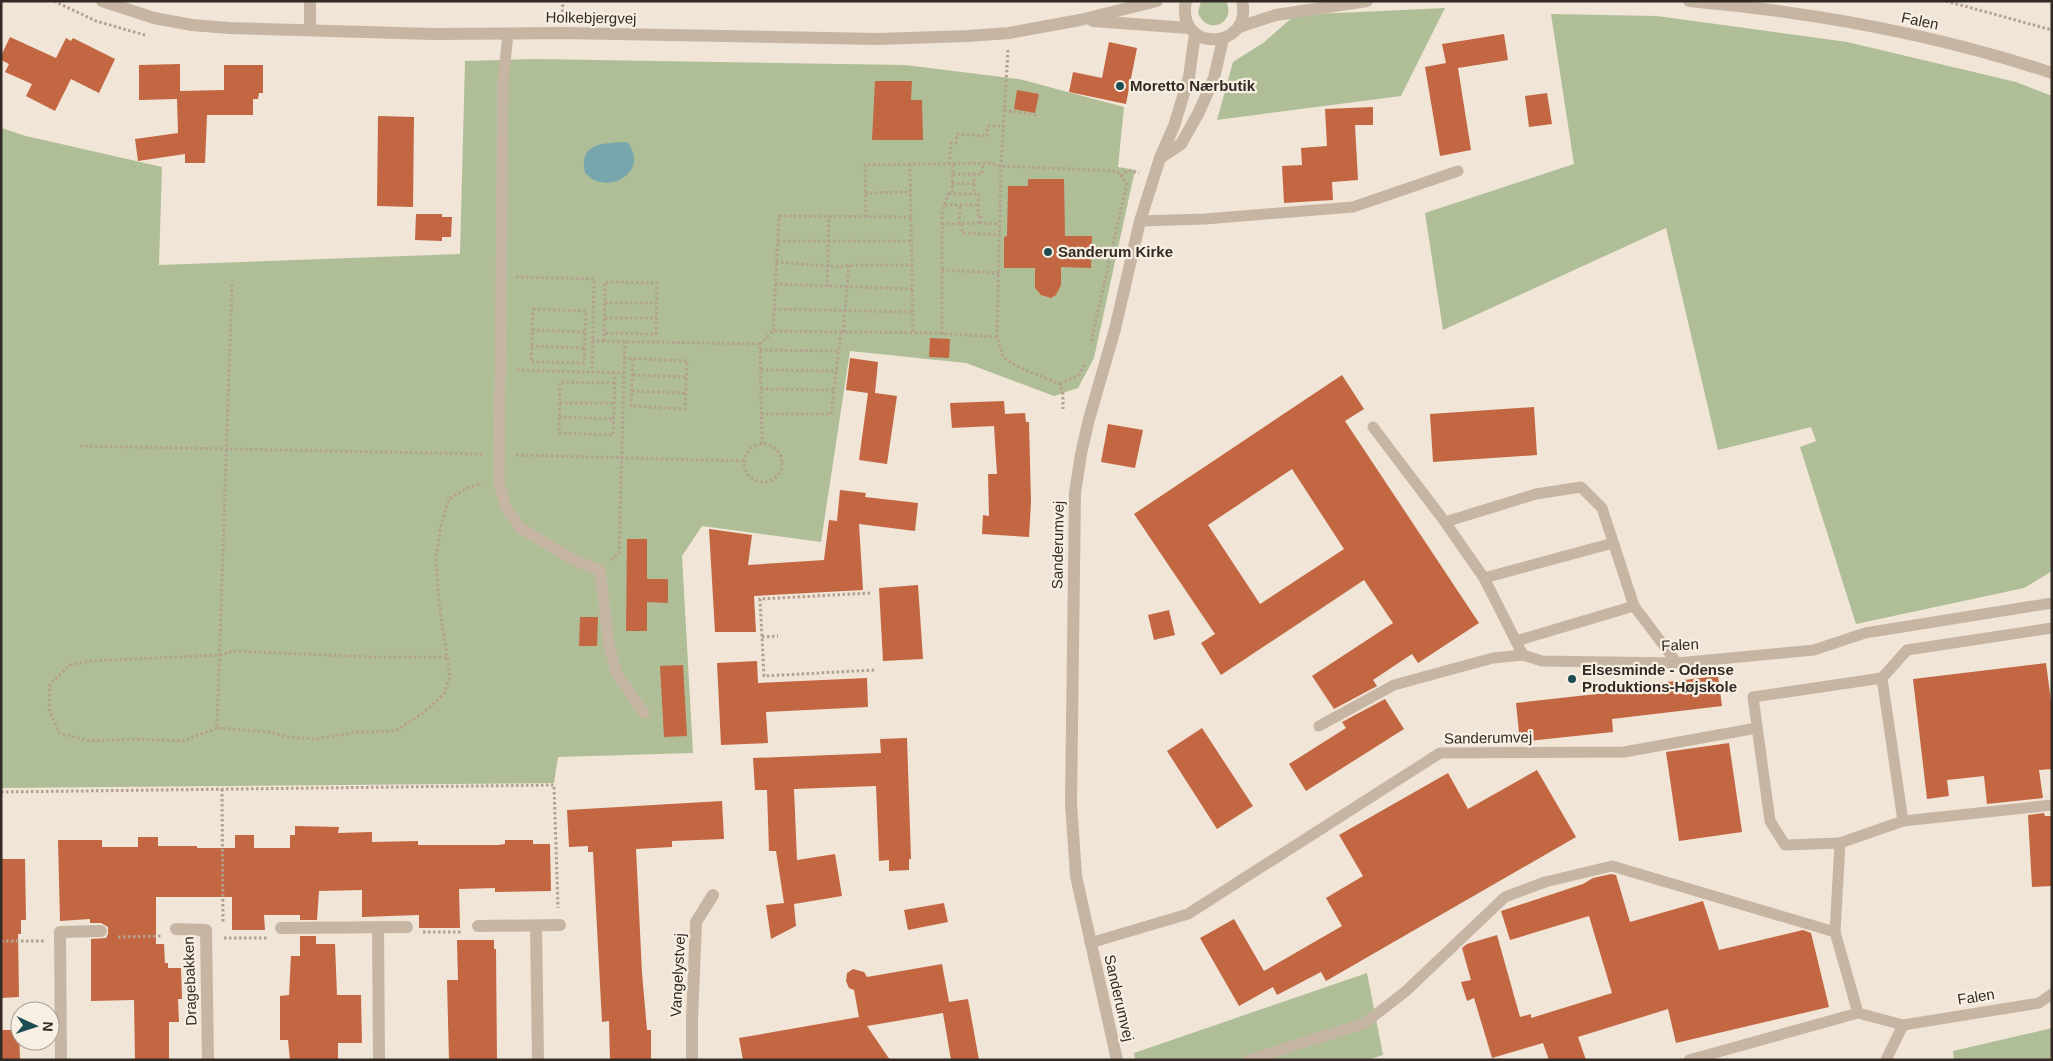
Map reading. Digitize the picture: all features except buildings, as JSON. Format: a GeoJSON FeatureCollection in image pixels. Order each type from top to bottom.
{"type":"FeatureCollection","features":[{"type":"Feature","properties":{"kind":"street","name":"Holkebjergvej"},"geometry":{"type":"LineString","coordinates":[[102,1],[154,18],[192,25],[433,34],[877,39],[1009,33],[1080,20],[1157,1]]}},
{"type":"Feature","properties":{"kind":"street"},"geometry":{"type":"LineString","coordinates":[[310,1],[310,29]]}},
{"type":"Feature","properties":{"kind":"street","name":"Sanderumvej"},"geometry":{"type":"LineString","coordinates":[[1117,1060],[1076,876],[1071,803],[1075,493],[1087,428],[1115,329],[1140,221],[1160,158],[1174,126],[1189,77],[1192,31],[1184,12],[1186,1]]}},
{"type":"Feature","properties":{"kind":"street"},"geometry":{"type":"LineString","coordinates":[[1160,158],[1181,144],[1198,114],[1214,78],[1223,39],[1232,34],[1243,18],[1244,9],[1242,1]]}},
{"type":"Feature","properties":{"kind":"street"},"geometry":{"type":"LineString","coordinates":[[1238,27],[1276,16],[1367,1]]}},
{"type":"Feature","properties":{"kind":"street","name":"Falen"},"geometry":{"type":"LineString","coordinates":[[1689,1],[1830,19],[1928,39],[2023,63],[2052,73]]}},
{"type":"Feature","properties":{"kind":"street","name":"Holkebjergvej"},"geometry":{"type":"LineString","coordinates":[[1080,20],[1192,31],[1204,39],[1223,39]]}},
{"type":"Feature","properties":{"kind":"street","name":"Vangelystvej"},"geometry":{"type":"LineString","coordinates":[[692,1060],[696,922],[713,895]]}},
{"type":"Feature","properties":{"kind":"street"},"geometry":{"type":"LineString","coordinates":[[281,928],[407,926]]}},
{"type":"Feature","properties":{"kind":"street"},"geometry":{"type":"LineString","coordinates":[[478,926],[560,926]]}},
{"type":"Feature","properties":{"kind":"street"},"geometry":{"type":"LineString","coordinates":[[536,926],[538,1060]]}},
{"type":"Feature","properties":{"kind":"street"},"geometry":{"type":"LineString","coordinates":[[378,927],[379,1060]]}},
{"type":"Feature","properties":{"kind":"street","name":"Dragebakken"},"geometry":{"type":"LineString","coordinates":[[176,929],[206,930],[208,1060]]}},
{"type":"Feature","properties":{"kind":"street"},"geometry":{"type":"LineString","coordinates":[[61,1060],[60,932],[101,931]]}},
{"type":"Feature","properties":{"kind":"lane"},"geometry":{"type":"LineString","coordinates":[[508,34],[503,82],[499,484],[506,507],[520,528],[576,561],[600,570],[609,646],[617,674],[644,713]]}},
{"type":"Feature","properties":{"kind":"lane"},"geometry":{"type":"LineString","coordinates":[[1140,221],[1205,220],[1353,208],[1458,171]]}},
{"type":"Feature","properties":{"kind":"lane"},"geometry":{"type":"LineString","coordinates":[[1373,427],[1445,522],[1484,578],[1523,655]]}},
{"type":"Feature","properties":{"kind":"lane"},"geometry":{"type":"LineString","coordinates":[[1445,522],[1536,494],[1581,488],[1602,508],[1634,606],[1677,663]]}},
{"type":"Feature","properties":{"kind":"lane"},"geometry":{"type":"LineString","coordinates":[[1484,578],[1613,543]]}},
{"type":"Feature","properties":{"kind":"lane","name":"Falen"},"geometry":{"type":"LineString","coordinates":[[1319,726],[1394,685],[1493,658],[1523,655],[1542,661],[1677,663],[1814,650],[1865,633],[2052,603]]}},
{"type":"Feature","properties":{"kind":"lane"},"geometry":{"type":"LineString","coordinates":[[1516,641],[1634,606]]}},
{"type":"Feature","properties":{"kind":"lane"},"geometry":{"type":"LineString","coordinates":[[2052,628],[1907,650],[1882,678],[1753,697],[1770,821],[1785,845],[1840,844],[1903,820],[2052,805]]}},
{"type":"Feature","properties":{"kind":"lane"},"geometry":{"type":"LineString","coordinates":[[1882,678],[1903,820]]}},
{"type":"Feature","properties":{"kind":"lane","name":"Sanderumvej"},"geometry":{"type":"LineString","coordinates":[[1090,943],[1188,914],[1440,754],[1624,752],[1757,728]]}},
{"type":"Feature","properties":{"kind":"lane"},"geometry":{"type":"LineString","coordinates":[[1689,1060],[1858,1013],[1835,932],[1840,844]]}},
{"type":"Feature","properties":{"kind":"lane"},"geometry":{"type":"LineString","coordinates":[[1249,1060],[1365,1023],[1406,991],[1505,896],[1545,882],[1612,866],[1835,932]]}},
{"type":"Feature","properties":{"kind":"lane","name":"Falen"},"geometry":{"type":"LineString","coordinates":[[1858,1013],[1903,1025],[2039,1003],[2052,994]]}},
{"type":"Feature","properties":{"kind":"lane"},"geometry":{"type":"LineString","coordinates":[[1886,1060],[1903,1025]]}},
{"type":"Feature","properties":{"kind":"path"},"geometry":{"type":"LineString","coordinates":[[1946,1],[2052,30]]}},
{"type":"Feature","properties":{"kind":"path"},"geometry":{"type":"LineString","coordinates":[[1009,33],[1001,166],[997,337],[1003,357],[1016,366],[1060,384],[1079,375],[1087,358]]}},
{"type":"Feature","properties":{"kind":"path"},"geometry":{"type":"LineString","coordinates":[[1004,110],[1036,115]]}},
{"type":"Feature","properties":{"kind":"path"},"geometry":{"type":"LineString","coordinates":[[942,334],[942,212],[948,194],[952,192],[951,143],[956,143],[957,134],[987,136],[988,126],[1003,126]]}},
{"type":"Feature","properties":{"kind":"path"},"geometry":{"type":"LineString","coordinates":[[952,174],[982,174],[982,163]]}},
{"type":"Feature","properties":{"kind":"path"},"geometry":{"type":"LineString","coordinates":[[866,217],[865,165],[982,163],[1001,166],[1117,171],[1126,183],[1089,349]]}},
{"type":"Feature","properties":{"kind":"path"},"geometry":{"type":"LineString","coordinates":[[910,164],[913,333]]}},
{"type":"Feature","properties":{"kind":"path"},"geometry":{"type":"LineString","coordinates":[[1121,176],[1128,170]]}},
{"type":"Feature","properties":{"kind":"path"},"geometry":{"type":"LineString","coordinates":[[974,174],[974,194]]}},
{"type":"Feature","properties":{"kind":"path"},"geometry":{"type":"LineString","coordinates":[[952,183],[974,184]]}},
{"type":"Feature","properties":{"kind":"path"},"geometry":{"type":"LineString","coordinates":[[865,193],[911,192]]}},
{"type":"Feature","properties":{"kind":"path"},"geometry":{"type":"LineString","coordinates":[[948,194],[979,194],[978,215],[981,215],[981,223]]}},
{"type":"Feature","properties":{"kind":"path"},"geometry":{"type":"LineString","coordinates":[[944,204],[978,206]]}},
{"type":"Feature","properties":{"kind":"path"},"geometry":{"type":"LineString","coordinates":[[960,205],[962,233],[1000,235]]}},
{"type":"Feature","properties":{"kind":"path"},"geometry":{"type":"LineString","coordinates":[[762,444],[760,344],[773,331],[779,216],[911,217]]}},
{"type":"Feature","properties":{"kind":"path"},"geometry":{"type":"LineString","coordinates":[[827,287],[830,241],[829,216]]}},
{"type":"Feature","properties":{"kind":"path"},"geometry":{"type":"LineString","coordinates":[[942,224],[1000,224]]}},
{"type":"Feature","properties":{"kind":"path"},"geometry":{"type":"LineString","coordinates":[[778,241],[911,241]]}},
{"type":"Feature","properties":{"kind":"path"},"geometry":{"type":"LineString","coordinates":[[776,262],[828,267],[849,265],[912,266]]}},
{"type":"Feature","properties":{"kind":"path"},"geometry":{"type":"LineString","coordinates":[[761,414],[831,414],[845,311],[849,265]]}},
{"type":"Feature","properties":{"kind":"path"},"geometry":{"type":"LineString","coordinates":[[942,270],[999,274]]}},
{"type":"Feature","properties":{"kind":"path"},"geometry":{"type":"LineString","coordinates":[[501,277],[594,279],[592,372]]}},
{"type":"Feature","properties":{"kind":"path"},"geometry":{"type":"LineString","coordinates":[[604,334],[656,334],[657,283],[605,282],[604,318],[604,334],[604,341]]}},
{"type":"Feature","properties":{"kind":"path"},"geometry":{"type":"LineString","coordinates":[[217,728],[228,450],[232,284]]}},
{"type":"Feature","properties":{"kind":"path"},"geometry":{"type":"LineString","coordinates":[[775,284],[912,289]]}},
{"type":"Feature","properties":{"kind":"path"},"geometry":{"type":"LineString","coordinates":[[605,303],[656,303]]}},
{"type":"Feature","properties":{"kind":"path"},"geometry":{"type":"LineString","coordinates":[[584,363],[531,362],[533,309],[586,311],[584,372]]}},
{"type":"Feature","properties":{"kind":"path"},"geometry":{"type":"LineString","coordinates":[[774,309],[912,312]]}},
{"type":"Feature","properties":{"kind":"path"},"geometry":{"type":"LineString","coordinates":[[604,318],[656,318]]}},
{"type":"Feature","properties":{"kind":"path"},"geometry":{"type":"LineString","coordinates":[[532,330],[585,332]]}},
{"type":"Feature","properties":{"kind":"path"},"geometry":{"type":"LineString","coordinates":[[773,331],[913,333],[997,337]]}},
{"type":"Feature","properties":{"kind":"path"},"geometry":{"type":"LineString","coordinates":[[592,341],[760,344]]}},
{"type":"Feature","properties":{"kind":"path"},"geometry":{"type":"LineString","coordinates":[[600,570],[619,553],[623,458],[624,342]]}},
{"type":"Feature","properties":{"kind":"path"},"geometry":{"type":"LineString","coordinates":[[531,346],[585,348]]}},
{"type":"Feature","properties":{"kind":"path"},"geometry":{"type":"LineString","coordinates":[[760,350],[840,351]]}},
{"type":"Feature","properties":{"kind":"path"},"geometry":{"type":"LineString","coordinates":[[624,358],[687,361],[684,409],[631,406],[634,359]]}},
{"type":"Feature","properties":{"kind":"path"},"geometry":{"type":"LineString","coordinates":[[500,370],[624,373]]}},
{"type":"Feature","properties":{"kind":"path"},"geometry":{"type":"LineString","coordinates":[[761,370],[837,371]]}},
{"type":"Feature","properties":{"kind":"path"},"geometry":{"type":"LineString","coordinates":[[614,383],[560,382],[559,434],[612,435],[615,373]]}},
{"type":"Feature","properties":{"kind":"path"},"geometry":{"type":"LineString","coordinates":[[633,374],[686,377]]}},
{"type":"Feature","properties":{"kind":"path"},"geometry":{"type":"LineString","coordinates":[[1060,384],[1063,394],[1062,409]]}},
{"type":"Feature","properties":{"kind":"path"},"geometry":{"type":"LineString","coordinates":[[761,389],[835,390]]}},
{"type":"Feature","properties":{"kind":"path"},"geometry":{"type":"LineString","coordinates":[[632,391],[685,393]]}},
{"type":"Feature","properties":{"kind":"path"},"geometry":{"type":"LineString","coordinates":[[560,403],[613,403]]}},
{"type":"Feature","properties":{"kind":"path"},"geometry":{"type":"LineString","coordinates":[[559,417],[613,419]]}},
{"type":"Feature","properties":{"kind":"path"},"geometry":{"type":"LineString","coordinates":[[762,444],[772,446],[780,455],[781,468],[774,478],[762,482],[751,478],[744,467],[744,461],[749,450],[754,446],[762,444]]}},
{"type":"Feature","properties":{"kind":"path"},"geometry":{"type":"LineString","coordinates":[[80,446],[744,461]]}},
{"type":"Feature","properties":{"kind":"path"},"geometry":{"type":"LineString","coordinates":[[447,657],[371,657],[233,651],[220,655],[91,661],[70,665],[50,684],[49,709],[59,733],[91,741],[136,739],[183,741],[217,728],[270,732],[288,737],[315,740],[358,732],[394,731],[422,714],[444,694],[450,676],[439,603],[436,560],[441,524],[449,499],[478,483],[499,484]]}},
{"type":"Feature","properties":{"kind":"path"},"geometry":{"type":"LineString","coordinates":[[870,594],[760,599],[764,676],[874,670]]}},
{"type":"Feature","properties":{"kind":"path"},"geometry":{"type":"LineString","coordinates":[[762,637],[778,636]]}},
{"type":"Feature","properties":{"kind":"path"},"geometry":{"type":"LineString","coordinates":[[1,792],[554,785],[560,926]]}},
{"type":"Feature","properties":{"kind":"path"},"geometry":{"type":"LineString","coordinates":[[407,926],[410,932],[476,932],[478,926]]}},
{"type":"Feature","properties":{"kind":"path"},"geometry":{"type":"LineString","coordinates":[[224,938],[276,938],[281,928]]}},
{"type":"Feature","properties":{"kind":"path"},"geometry":{"type":"LineString","coordinates":[[101,931],[104,938],[172,935],[176,929]]}},
{"type":"Feature","properties":{"kind":"path"},"geometry":{"type":"LineString","coordinates":[[1,941],[60,941]]}},
{"type":"Feature","properties":{"kind":"green space"},"geometry":{"type":"Polygon","coordinates":[[[1201,1],[1226,1],[1228,15],[1225,20],[1220,24],[1208,24],[1198,13],[1201,1]]]}},
{"type":"Feature","properties":{"kind":"green space"},"geometry":{"type":"Polygon","coordinates":[[[1445,8],[1401,96],[1217,120],[1233,62],[1263,43],[1295,15],[1445,8]]]}},
{"type":"Feature","properties":{"kind":"green space"},"geometry":{"type":"Polygon","coordinates":[[[1551,14],[1657,16],[1847,42],[2016,82],[2052,96],[2052,571],[2024,588],[1856,624],[1800,447],[1816,441],[1811,427],[1718,450],[1666,228],[1443,330],[1425,213],[1574,164],[1551,14]]]}},
{"type":"Feature","properties":{"kind":"green space"},"geometry":{"type":"Polygon","coordinates":[[[535,59],[905,65],[1019,79],[1124,107],[1118,167],[1135,170],[1094,358],[1078,388],[1054,396],[966,363],[850,351],[821,542],[702,526],[682,556],[693,753],[558,757],[554,783],[1,788],[1,128],[26,136],[162,167],[159,265],[460,254],[465,61],[535,59]]]}},
{"type":"Feature","properties":{"kind":"green space"},"geometry":{"type":"Polygon","coordinates":[[[1367,973],[1383,1055],[1367,1060],[1135,1060],[1134,1053],[1367,973]]]}},
{"type":"Feature","properties":{"kind":"green space"},"geometry":{"type":"Polygon","coordinates":[[[2052,1028],[2052,1060],[1954,1060],[1953,1051],[2052,1028]]]}},
{"type":"Feature","properties":{"kind":"water"},"geometry":{"type":"Polygon","coordinates":[[[627,142],[633,151],[634,160],[628,174],[613,182],[603,183],[585,173],[584,163],[589,150],[602,144],[627,142]]]}},
{"type":"Feature","properties":{"kind":"place","name":"Moretto Nærbutik"},"geometry":{"type":"Point","coordinates":[1120,86]}},
{"type":"Feature","properties":{"kind":"place","name":"Sanderum Kirke"},"geometry":{"type":"Point","coordinates":[1048,252]}},
{"type":"Feature","properties":{"kind":"place","name":"Elsesminde - Odense Produktions-Højskole"},"geometry":{"type":"Point","coordinates":[1572,679]}}]}
